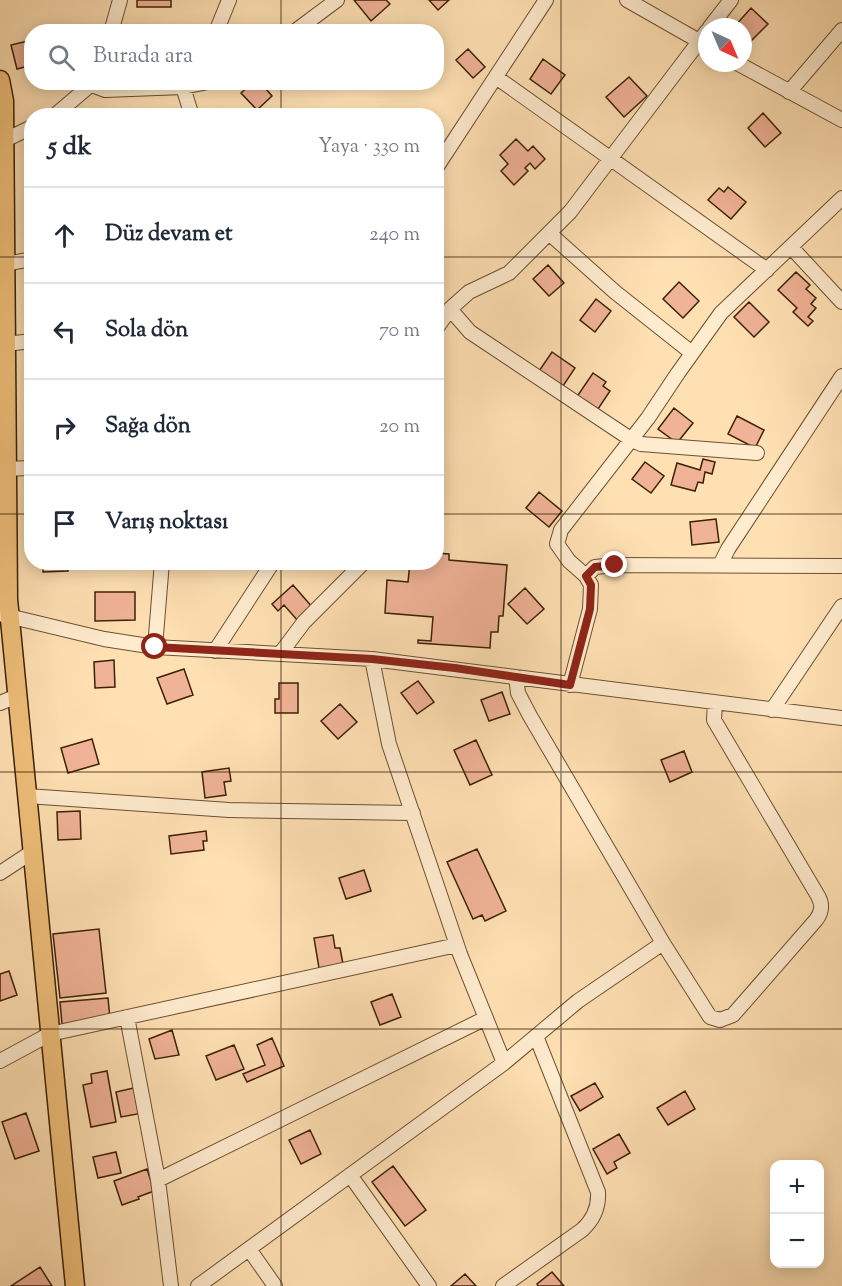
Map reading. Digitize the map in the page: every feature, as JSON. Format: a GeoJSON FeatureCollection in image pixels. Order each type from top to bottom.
{"type":"FeatureCollection","features":[{"type":"Feature","properties":{"kind":"main road"},"geometry":{"type":"LineString","coordinates":[[0,80],[4,101],[2,208],[6,264],[5,615],[17,696],[75,1286]]}},
{"type":"Feature","properties":{"kind":"street"},"geometry":{"type":"LineString","coordinates":[[113,24],[120,0]]}},
{"type":"Feature","properties":{"kind":"street"},"geometry":{"type":"LineString","coordinates":[[219,24],[229,0]]}},
{"type":"Feature","properties":{"kind":"street"},"geometry":{"type":"LineString","coordinates":[[305,24],[337,0]]}},
{"type":"Feature","properties":{"kind":"street"},"geometry":{"type":"LineString","coordinates":[[444,156],[546,0]]}},
{"type":"Feature","properties":{"kind":"street"},"geometry":{"type":"LineString","coordinates":[[627,0],[698,37]]}},
{"type":"Feature","properties":{"kind":"street"},"geometry":{"type":"LineString","coordinates":[[717,18],[731,0]]}},
{"type":"Feature","properties":{"kind":"street"},"geometry":{"type":"LineString","coordinates":[[789,92],[842,30]]}},
{"type":"Feature","properties":{"kind":"street"},"geometry":{"type":"LineString","coordinates":[[444,317],[469,292],[509,273],[570,212],[698,48]]}},
{"type":"Feature","properties":{"kind":"street"},"geometry":{"type":"LineString","coordinates":[[752,71],[842,120]]}},
{"type":"Feature","properties":{"kind":"street"},"geometry":{"type":"LineString","coordinates":[[496,77],[766,270]]}},
{"type":"Feature","properties":{"kind":"street"},"geometry":{"type":"LineString","coordinates":[[64,108],[86,90]]}},
{"type":"Feature","properties":{"kind":"street"},"geometry":{"type":"LineString","coordinates":[[184,90],[190,108]]}},
{"type":"Feature","properties":{"kind":"street"},"geometry":{"type":"LineString","coordinates":[[2,140],[24,130]]}},
{"type":"Feature","properties":{"kind":"street"},"geometry":{"type":"LineString","coordinates":[[570,685],[590,609],[591,585],[586,576],[569,561],[557,544],[561,530],[632,440],[721,313],[842,198]]}},
{"type":"Feature","properties":{"kind":"street"},"geometry":{"type":"LineString","coordinates":[[549,234],[615,292],[692,353]]}},
{"type":"Feature","properties":{"kind":"street"},"geometry":{"type":"LineString","coordinates":[[791,247],[842,303]]}},
{"type":"Feature","properties":{"kind":"street"},"geometry":{"type":"LineString","coordinates":[[6,264],[24,261]]}},
{"type":"Feature","properties":{"kind":"street"},"geometry":{"type":"LineString","coordinates":[[450,309],[470,332],[632,440],[641,444],[757,453]]}},
{"type":"Feature","properties":{"kind":"street"},"geometry":{"type":"LineString","coordinates":[[6,344],[24,342]]}},
{"type":"Feature","properties":{"kind":"street"},"geometry":{"type":"LineString","coordinates":[[720,565],[728,549],[842,376]]}},
{"type":"Feature","properties":{"kind":"street"},"geometry":{"type":"LineString","coordinates":[[4,468],[24,468]]}},
{"type":"Feature","properties":{"kind":"street"},"geometry":{"type":"LineString","coordinates":[[586,576],[595,567],[615,565],[842,566]]}},
{"type":"Feature","properties":{"kind":"street"},"geometry":{"type":"LineString","coordinates":[[155,647],[161,570]]}},
{"type":"Feature","properties":{"kind":"street"},"geometry":{"type":"LineString","coordinates":[[215,651],[268,570]]}},
{"type":"Feature","properties":{"kind":"street"},"geometry":{"type":"LineString","coordinates":[[280,654],[304,622],[356,570]]}},
{"type":"Feature","properties":{"kind":"street"},"geometry":{"type":"LineString","coordinates":[[772,710],[842,606]]}},
{"type":"Feature","properties":{"kind":"street"},"geometry":{"type":"LineString","coordinates":[[5,615],[104,639],[155,647],[372,659],[842,718]]}},
{"type":"Feature","properties":{"kind":"street"},"geometry":{"type":"LineString","coordinates":[[372,659],[389,744],[457,945],[504,1063]]}},
{"type":"Feature","properties":{"kind":"street"},"geometry":{"type":"LineString","coordinates":[[516,677],[518,693],[530,716],[663,943],[710,1017],[725,1020],[733,1015],[816,920],[821,910],[818,896],[714,720],[715,703]]}},
{"type":"Feature","properties":{"kind":"street"},"geometry":{"type":"LineString","coordinates":[[0,704],[17,696]]}},
{"type":"Feature","properties":{"kind":"street"},"geometry":{"type":"LineString","coordinates":[[27,796],[229,810],[412,813]]}},
{"type":"Feature","properties":{"kind":"street"},"geometry":{"type":"LineString","coordinates":[[0,873],[32,852]]}},
{"type":"Feature","properties":{"kind":"street"},"geometry":{"type":"LineString","coordinates":[[198,1286],[504,1063],[578,1001],[663,943]]}},
{"type":"Feature","properties":{"kind":"street"},"geometry":{"type":"LineString","coordinates":[[0,1061],[50,1034],[457,945]]}},
{"type":"Feature","properties":{"kind":"street"},"geometry":{"type":"LineString","coordinates":[[127,1017],[158,1180],[171,1286]]}},
{"type":"Feature","properties":{"kind":"street"},"geometry":{"type":"LineString","coordinates":[[158,1180],[486,1018]]}},
{"type":"Feature","properties":{"kind":"street"},"geometry":{"type":"LineString","coordinates":[[503,1286],[582,1230],[592,1220],[598,1199],[598,1192],[536,1036]]}},
{"type":"Feature","properties":{"kind":"street"},"geometry":{"type":"LineString","coordinates":[[350,1175],[429,1286]]}},
{"type":"Feature","properties":{"kind":"street"},"geometry":{"type":"LineString","coordinates":[[249,1249],[275,1286]]}},
{"type":"Feature","properties":{"kind":"building"},"geometry":{"type":"Polygon","coordinates":[[[137,0],[171,0],[171,7],[137,7],[137,0]]]}},
{"type":"Feature","properties":{"kind":"building"},"geometry":{"type":"Polygon","coordinates":[[[354,0],[386,0],[390,4],[371,21],[354,0]]]}},
{"type":"Feature","properties":{"kind":"building"},"geometry":{"type":"Polygon","coordinates":[[[429,0],[449,0],[438,10],[429,0]]]}},
{"type":"Feature","properties":{"kind":"building"},"geometry":{"type":"Polygon","coordinates":[[[751,8],[768,24],[752,40],[752,18],[742,18],[751,8]]]}},
{"type":"Feature","properties":{"kind":"building"},"geometry":{"type":"Polygon","coordinates":[[[24,42],[24,67],[17,69],[11,45],[24,42]]]}},
{"type":"Feature","properties":{"kind":"building"},"geometry":{"type":"Polygon","coordinates":[[[468,49],[485,67],[473,78],[456,60],[468,49]]]}},
{"type":"Feature","properties":{"kind":"building"},"geometry":{"type":"Polygon","coordinates":[[[543,59],[565,75],[551,94],[530,79],[543,59]]]}},
{"type":"Feature","properties":{"kind":"building"},"geometry":{"type":"Polygon","coordinates":[[[629,77],[647,96],[624,117],[606,97],[629,77]]]}},
{"type":"Feature","properties":{"kind":"building"},"geometry":{"type":"Polygon","coordinates":[[[244,90],[267,90],[272,96],[259,108],[255,108],[241,93],[244,90]]]}},
{"type":"Feature","properties":{"kind":"building"},"geometry":{"type":"Polygon","coordinates":[[[763,113],[781,133],[765,147],[748,128],[763,113]]]}},
{"type":"Feature","properties":{"kind":"building"},"geometry":{"type":"Polygon","coordinates":[[[516,139],[528,151],[533,146],[545,159],[535,169],[530,163],[525,168],[528,171],[514,185],[501,171],[508,164],[500,155],[516,139]]]}},
{"type":"Feature","properties":{"kind":"building"},"geometry":{"type":"Polygon","coordinates":[[[728,187],[746,202],[731,219],[708,200],[719,188],[724,192],[728,187]]]}},
{"type":"Feature","properties":{"kind":"building"},"geometry":{"type":"Polygon","coordinates":[[[548,265],[564,283],[549,296],[533,279],[548,265]]]}},
{"type":"Feature","properties":{"kind":"building"},"geometry":{"type":"Polygon","coordinates":[[[796,272],[810,285],[806,289],[816,298],[811,304],[816,308],[808,317],[813,321],[808,326],[793,312],[797,308],[778,290],[796,272]]]}},
{"type":"Feature","properties":{"kind":"building"},"geometry":{"type":"Polygon","coordinates":[[[679,282],[699,301],[683,318],[663,299],[679,282]]]}},
{"type":"Feature","properties":{"kind":"building"},"geometry":{"type":"Polygon","coordinates":[[[596,299],[611,311],[595,332],[580,320],[596,299]]]}},
{"type":"Feature","properties":{"kind":"building"},"geometry":{"type":"Polygon","coordinates":[[[749,302],[769,322],[754,337],[734,317],[749,302]]]}},
{"type":"Feature","properties":{"kind":"building"},"geometry":{"type":"Polygon","coordinates":[[[552,352],[575,368],[563,386],[551,378],[548,381],[537,374],[552,352]]]}},
{"type":"Feature","properties":{"kind":"building"},"geometry":{"type":"Polygon","coordinates":[[[593,373],[606,382],[603,386],[610,391],[598,409],[576,398],[593,373]]]}},
{"type":"Feature","properties":{"kind":"building"},"geometry":{"type":"Polygon","coordinates":[[[674,408],[693,423],[677,443],[658,429],[674,408]]]}},
{"type":"Feature","properties":{"kind":"building"},"geometry":{"type":"Polygon","coordinates":[[[737,416],[764,430],[755,448],[728,434],[737,416]]]}},
{"type":"Feature","properties":{"kind":"building"},"geometry":{"type":"Polygon","coordinates":[[[703,459],[715,462],[712,474],[705,472],[703,483],[698,482],[695,491],[671,485],[677,463],[700,470],[703,459]]]}},
{"type":"Feature","properties":{"kind":"building"},"geometry":{"type":"Polygon","coordinates":[[[645,462],[664,476],[651,493],[632,479],[645,462]]]}},
{"type":"Feature","properties":{"kind":"building"},"geometry":{"type":"Polygon","coordinates":[[[539,492],[562,511],[549,527],[526,508],[539,492]]]}},
{"type":"Feature","properties":{"kind":"building"},"geometry":{"type":"Polygon","coordinates":[[[716,519],[719,542],[692,545],[690,522],[716,519]]]}},
{"type":"Feature","properties":{"kind":"building"},"geometry":{"type":"Polygon","coordinates":[[[444,554],[449,554],[449,560],[507,565],[503,616],[499,616],[498,632],[491,632],[490,648],[418,643],[418,640],[431,641],[433,617],[385,613],[387,580],[408,582],[409,570],[444,570],[444,554]]]}},
{"type":"Feature","properties":{"kind":"building"},"geometry":{"type":"Polygon","coordinates":[[[43,570],[68,570],[68,571],[43,572],[43,570]]]}},
{"type":"Feature","properties":{"kind":"building"},"geometry":{"type":"Polygon","coordinates":[[[293,585],[313,608],[298,621],[284,605],[278,611],[272,604],[293,585]]]}},
{"type":"Feature","properties":{"kind":"building"},"geometry":{"type":"Polygon","coordinates":[[[525,588],[544,609],[527,624],[508,604],[525,588]]]}},
{"type":"Feature","properties":{"kind":"building"},"geometry":{"type":"Polygon","coordinates":[[[95,592],[135,592],[135,620],[95,621],[95,592]]]}},
{"type":"Feature","properties":{"kind":"building"},"geometry":{"type":"Polygon","coordinates":[[[114,660],[115,687],[95,688],[94,662],[114,660]]]}},
{"type":"Feature","properties":{"kind":"building"},"geometry":{"type":"Polygon","coordinates":[[[184,669],[193,695],[167,704],[157,678],[184,669]]]}},
{"type":"Feature","properties":{"kind":"building"},"geometry":{"type":"Polygon","coordinates":[[[418,681],[434,702],[417,714],[401,693],[418,681]]]}},
{"type":"Feature","properties":{"kind":"building"},"geometry":{"type":"Polygon","coordinates":[[[279,683],[298,683],[298,713],[275,713],[275,699],[279,699],[279,683]]]}},
{"type":"Feature","properties":{"kind":"building"},"geometry":{"type":"Polygon","coordinates":[[[502,692],[510,714],[489,721],[481,700],[502,692]]]}},
{"type":"Feature","properties":{"kind":"building"},"geometry":{"type":"Polygon","coordinates":[[[340,704],[357,722],[338,739],[321,721],[340,704]]]}},
{"type":"Feature","properties":{"kind":"building"},"geometry":{"type":"Polygon","coordinates":[[[92,739],[99,764],[68,773],[61,748],[92,739]]]}},
{"type":"Feature","properties":{"kind":"building"},"geometry":{"type":"Polygon","coordinates":[[[476,740],[492,775],[470,785],[454,750],[476,740]]]}},
{"type":"Feature","properties":{"kind":"building"},"geometry":{"type":"Polygon","coordinates":[[[684,751],[692,772],[670,782],[661,760],[684,751]]]}},
{"type":"Feature","properties":{"kind":"building"},"geometry":{"type":"Polygon","coordinates":[[[229,768],[231,781],[224,782],[226,795],[205,798],[202,772],[229,768]]]}},
{"type":"Feature","properties":{"kind":"building"},"geometry":{"type":"Polygon","coordinates":[[[80,811],[81,839],[58,840],[57,812],[80,811]]]}},
{"type":"Feature","properties":{"kind":"building"},"geometry":{"type":"Polygon","coordinates":[[[206,831],[207,841],[203,841],[204,850],[171,854],[169,836],[206,831]]]}},
{"type":"Feature","properties":{"kind":"building"},"geometry":{"type":"Polygon","coordinates":[[[477,849],[506,911],[485,921],[482,915],[473,919],[447,862],[477,849]]]}},
{"type":"Feature","properties":{"kind":"building"},"geometry":{"type":"Polygon","coordinates":[[[364,870],[371,891],[346,899],[339,878],[364,870]]]}},
{"type":"Feature","properties":{"kind":"building"},"geometry":{"type":"Polygon","coordinates":[[[99,929],[106,993],[60,998],[53,934],[99,929]]]}},
{"type":"Feature","properties":{"kind":"building"},"geometry":{"type":"Polygon","coordinates":[[[333,935],[335,948],[340,948],[343,964],[319,968],[314,938],[333,935]]]}},
{"type":"Feature","properties":{"kind":"building"},"geometry":{"type":"Polygon","coordinates":[[[9,971],[17,995],[0,1001],[0,974],[9,971]]]}},
{"type":"Feature","properties":{"kind":"building"},"geometry":{"type":"Polygon","coordinates":[[[392,994],[401,1017],[380,1025],[371,1002],[392,994]]]}},
{"type":"Feature","properties":{"kind":"building"},"geometry":{"type":"Polygon","coordinates":[[[108,998],[110,1019],[62,1024],[60,1002],[108,998]]]}},
{"type":"Feature","properties":{"kind":"building"},"geometry":{"type":"Polygon","coordinates":[[[172,1030],[179,1055],[155,1059],[149,1039],[172,1030]]]}},
{"type":"Feature","properties":{"kind":"building"},"geometry":{"type":"Polygon","coordinates":[[[272,1038],[284,1066],[247,1082],[243,1074],[265,1065],[257,1045],[272,1038]]]}},
{"type":"Feature","properties":{"kind":"building"},"geometry":{"type":"Polygon","coordinates":[[[234,1045],[244,1069],[216,1080],[206,1056],[234,1045]]]}},
{"type":"Feature","properties":{"kind":"building"},"geometry":{"type":"Polygon","coordinates":[[[107,1071],[116,1122],[91,1127],[83,1085],[92,1083],[91,1074],[107,1071]]]}},
{"type":"Feature","properties":{"kind":"building"},"geometry":{"type":"Polygon","coordinates":[[[595,1083],[603,1097],[580,1111],[571,1096],[595,1083]]]}},
{"type":"Feature","properties":{"kind":"building"},"geometry":{"type":"Polygon","coordinates":[[[138,1087],[143,1113],[121,1117],[116,1092],[138,1087]]]}},
{"type":"Feature","properties":{"kind":"building"},"geometry":{"type":"Polygon","coordinates":[[[685,1091],[695,1109],[668,1125],[657,1108],[685,1091]]]}},
{"type":"Feature","properties":{"kind":"building"},"geometry":{"type":"Polygon","coordinates":[[[26,1113],[39,1151],[15,1159],[2,1122],[26,1113]]]}},
{"type":"Feature","properties":{"kind":"building"},"geometry":{"type":"Polygon","coordinates":[[[310,1130],[321,1154],[301,1164],[289,1140],[310,1130]]]}},
{"type":"Feature","properties":{"kind":"building"},"geometry":{"type":"Polygon","coordinates":[[[619,1134],[630,1153],[614,1162],[617,1168],[607,1174],[593,1149],[619,1134]]]}},
{"type":"Feature","properties":{"kind":"building"},"geometry":{"type":"Polygon","coordinates":[[[116,1152],[121,1173],[98,1178],[93,1157],[116,1152]]]}},
{"type":"Feature","properties":{"kind":"building"},"geometry":{"type":"Polygon","coordinates":[[[393,1166],[426,1210],[405,1226],[372,1182],[393,1166]]]}},
{"type":"Feature","properties":{"kind":"building"},"geometry":{"type":"Polygon","coordinates":[[[147,1169],[154,1191],[122,1205],[114,1181],[147,1169]]]}},
{"type":"Feature","properties":{"kind":"building"},"geometry":{"type":"Polygon","coordinates":[[[40,1267],[52,1286],[11,1286],[40,1267]]]}},
{"type":"Feature","properties":{"kind":"building"},"geometry":{"type":"Polygon","coordinates":[[[552,1272],[564,1286],[538,1286],[537,1284],[552,1272]]]}},
{"type":"Feature","properties":{"kind":"building"},"geometry":{"type":"Polygon","coordinates":[[[465,1274],[476,1286],[451,1286],[465,1274]]]}},
{"type":"Feature","properties":{"kind":"route"},"geometry":{"type":"LineString","coordinates":[[155,647],[372,659],[455,668],[570,685],[590,609],[591,585],[586,576],[595,567],[615,565]]}}]}
